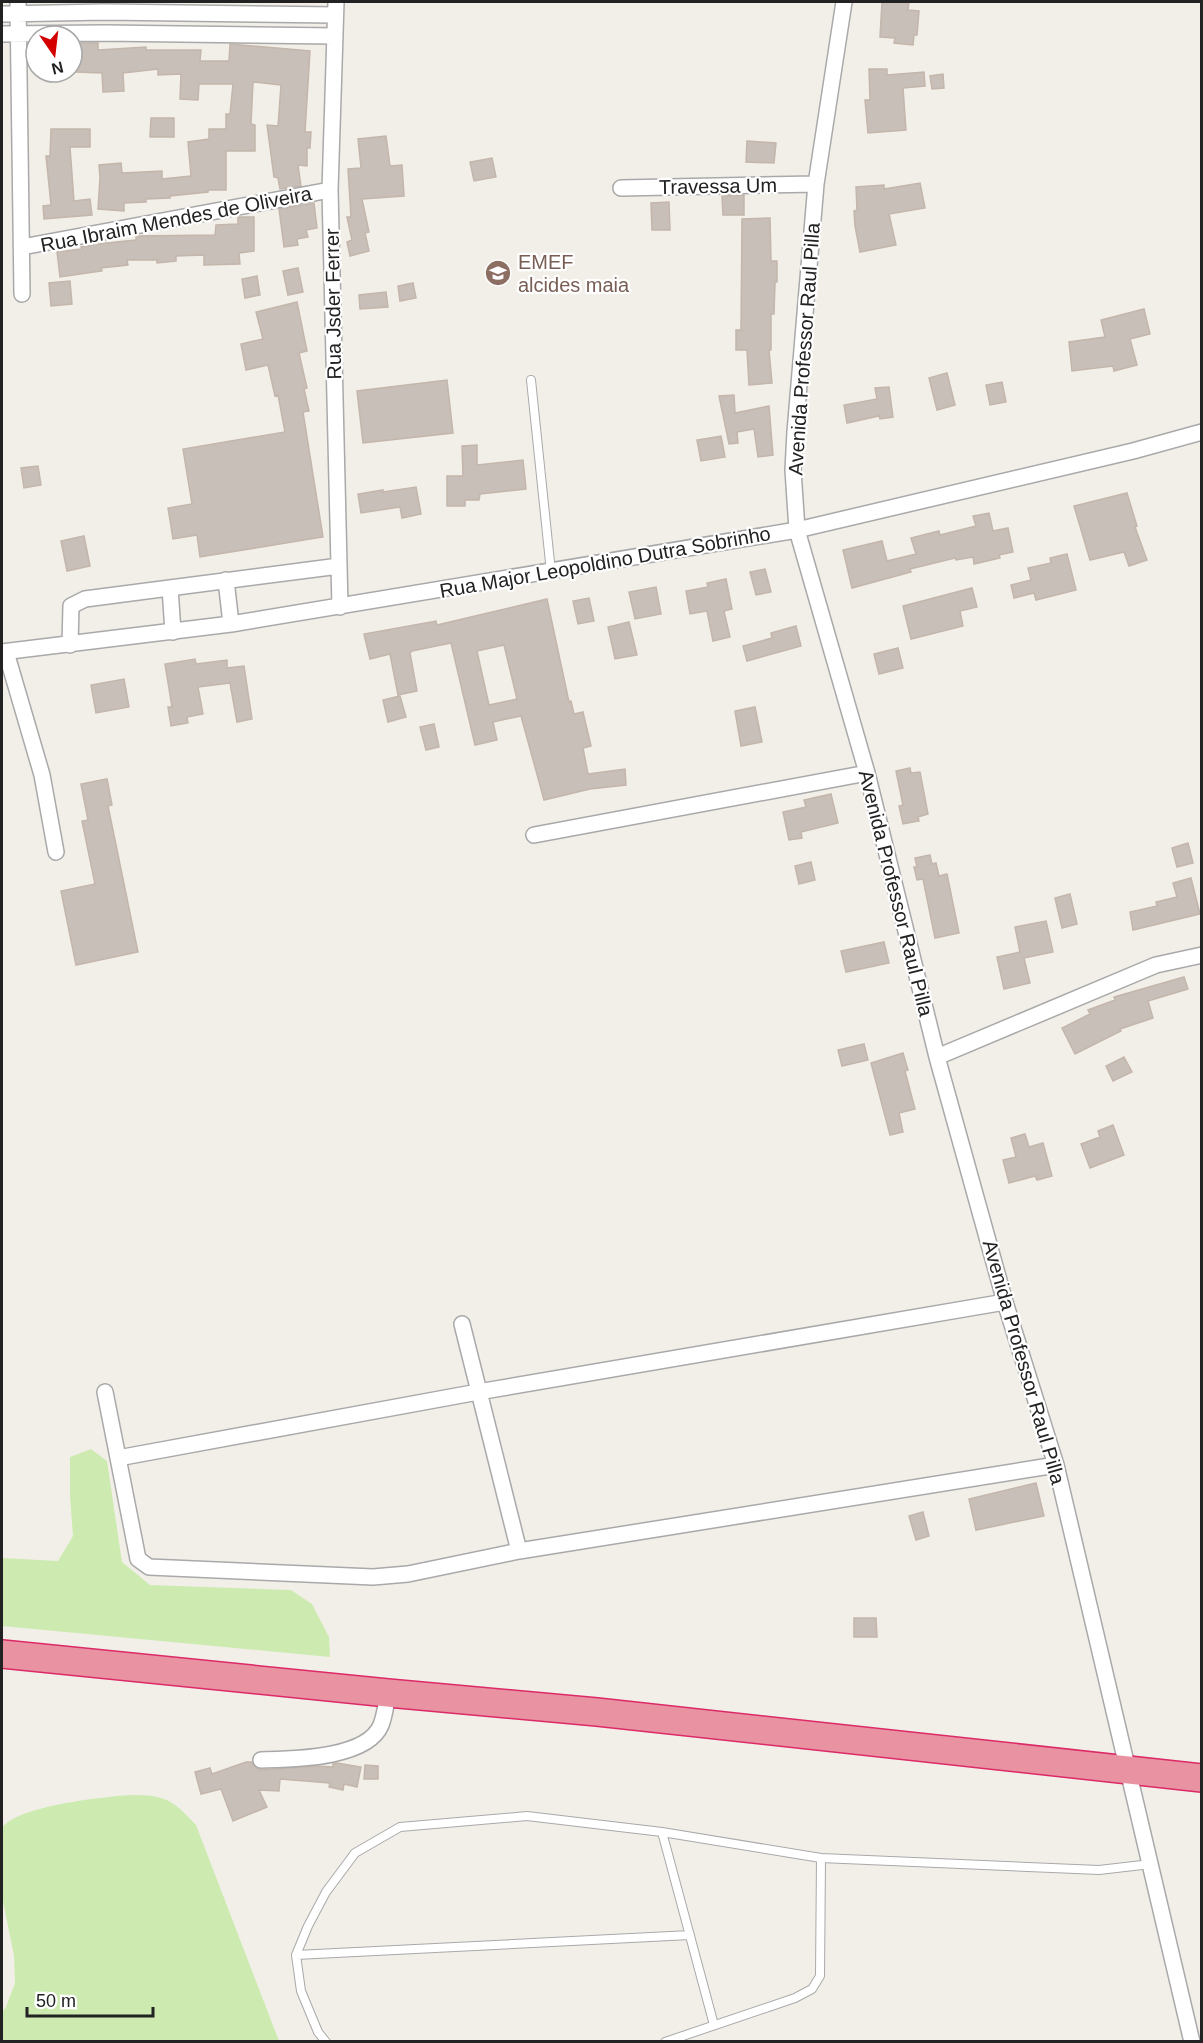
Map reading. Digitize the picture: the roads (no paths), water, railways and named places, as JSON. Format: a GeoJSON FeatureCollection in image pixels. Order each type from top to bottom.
{"type":"FeatureCollection","features":[{"type":"Feature","properties":{"kind":"highway"},"geometry":{"type":"LineString","coordinates":[[2,1654],[597,1712],[1202,1778]]}},
{"type":"Feature","properties":{"kind":"street","name":"Avenida Professor Raul Pilla"},"geometry":{"type":"LineString","coordinates":[[844,2],[816,184],[795,432],[793,470],[797,530],[867,773],[937,1057],[1005,1302],[1056,1465],[1130,1771],[1192,2042]]}},
{"type":"Feature","properties":{"kind":"street"},"geometry":{"type":"LineString","coordinates":[[18,8],[22,294]]}},
{"type":"Feature","properties":{"kind":"street"},"geometry":{"type":"LineString","coordinates":[[2,14],[18,8],[105,12],[186,8],[335,8]]}},
{"type":"Feature","properties":{"kind":"street"},"geometry":{"type":"LineString","coordinates":[[185,34],[186,8]]}},
{"type":"Feature","properties":{"kind":"street","name":"Rua Jsder Ferrer"},"geometry":{"type":"LineString","coordinates":[[335,8],[330,190],[340,607]]}},
{"type":"Feature","properties":{"kind":"street"},"geometry":{"type":"LineString","coordinates":[[105,12],[105,33]]}},
{"type":"Feature","properties":{"kind":"street"},"geometry":{"type":"LineString","coordinates":[[2,34],[334,36]]}},
{"type":"Feature","properties":{"kind":"street","name":"Travessa Um"},"geometry":{"type":"LineString","coordinates":[[621,188],[816,184]]}},
{"type":"Feature","properties":{"kind":"street","name":"Rua Ibraim Mendes de Oliveira"},"geometry":{"type":"LineString","coordinates":[[22,247],[330,190]]}},
{"type":"Feature","properties":{"kind":"street","name":"Rua Major Leopoldino Dutra Sobrinho"},"geometry":{"type":"LineString","coordinates":[[4,652],[231,624],[797,530],[1133,451],[1202,432]]}},
{"type":"Feature","properties":{"kind":"street"},"geometry":{"type":"LineString","coordinates":[[69,645],[71,606],[85,598],[339,566]]}},
{"type":"Feature","properties":{"kind":"street"},"geometry":{"type":"LineString","coordinates":[[226,580],[231,624]]}},
{"type":"Feature","properties":{"kind":"street"},"geometry":{"type":"LineString","coordinates":[[170,588],[173,632]]}},
{"type":"Feature","properties":{"kind":"street"},"geometry":{"type":"LineString","coordinates":[[4,652],[42,775],[56,852]]}},
{"type":"Feature","properties":{"kind":"street"},"geometry":{"type":"LineString","coordinates":[[534,835],[867,773]]}},
{"type":"Feature","properties":{"kind":"street"},"geometry":{"type":"LineString","coordinates":[[937,1057],[1156,965],[1202,955]]}},
{"type":"Feature","properties":{"kind":"street"},"geometry":{"type":"LineString","coordinates":[[118,1458],[477,1392],[1005,1302]]}},
{"type":"Feature","properties":{"kind":"street"},"geometry":{"type":"LineString","coordinates":[[462,1324],[477,1392],[519,1551]]}},
{"type":"Feature","properties":{"kind":"street"},"geometry":{"type":"LineString","coordinates":[[105,1392],[138,1559],[149,1567],[373,1577],[408,1574],[519,1551],[1056,1465]]}},
{"type":"Feature","properties":{"kind":"street"},"geometry":{"type":"LineString","coordinates":[[261,1760],[305,1759],[327,1755],[348,1750],[371,1739],[381,1726],[388,1693]]}},
{"type":"Feature","properties":{"kind":"lane"},"geometry":{"type":"LineString","coordinates":[[531,380],[551,572]]}},
{"type":"Feature","properties":{"kind":"lane"},"geometry":{"type":"LineString","coordinates":[[326,2042],[318,2032],[301,1991],[296,1955],[326,1892],[355,1853],[400,1827],[527,1816],[662,1832],[821,1857],[1099,1870],[1151,1864]]}},
{"type":"Feature","properties":{"kind":"lane"},"geometry":{"type":"LineString","coordinates":[[662,1832],[714,2025]]}},
{"type":"Feature","properties":{"kind":"lane"},"geometry":{"type":"LineString","coordinates":[[665,2042],[795,1998],[812,1989],[820,1976],[821,1857]]}},
{"type":"Feature","properties":{"kind":"lane"},"geometry":{"type":"LineString","coordinates":[[296,1955],[690,1935]]}},
{"type":"Feature","properties":{"kind":"place","name":"EMEF alcides maia"},"geometry":{"type":"Point","coordinates":[498,273]}}]}
